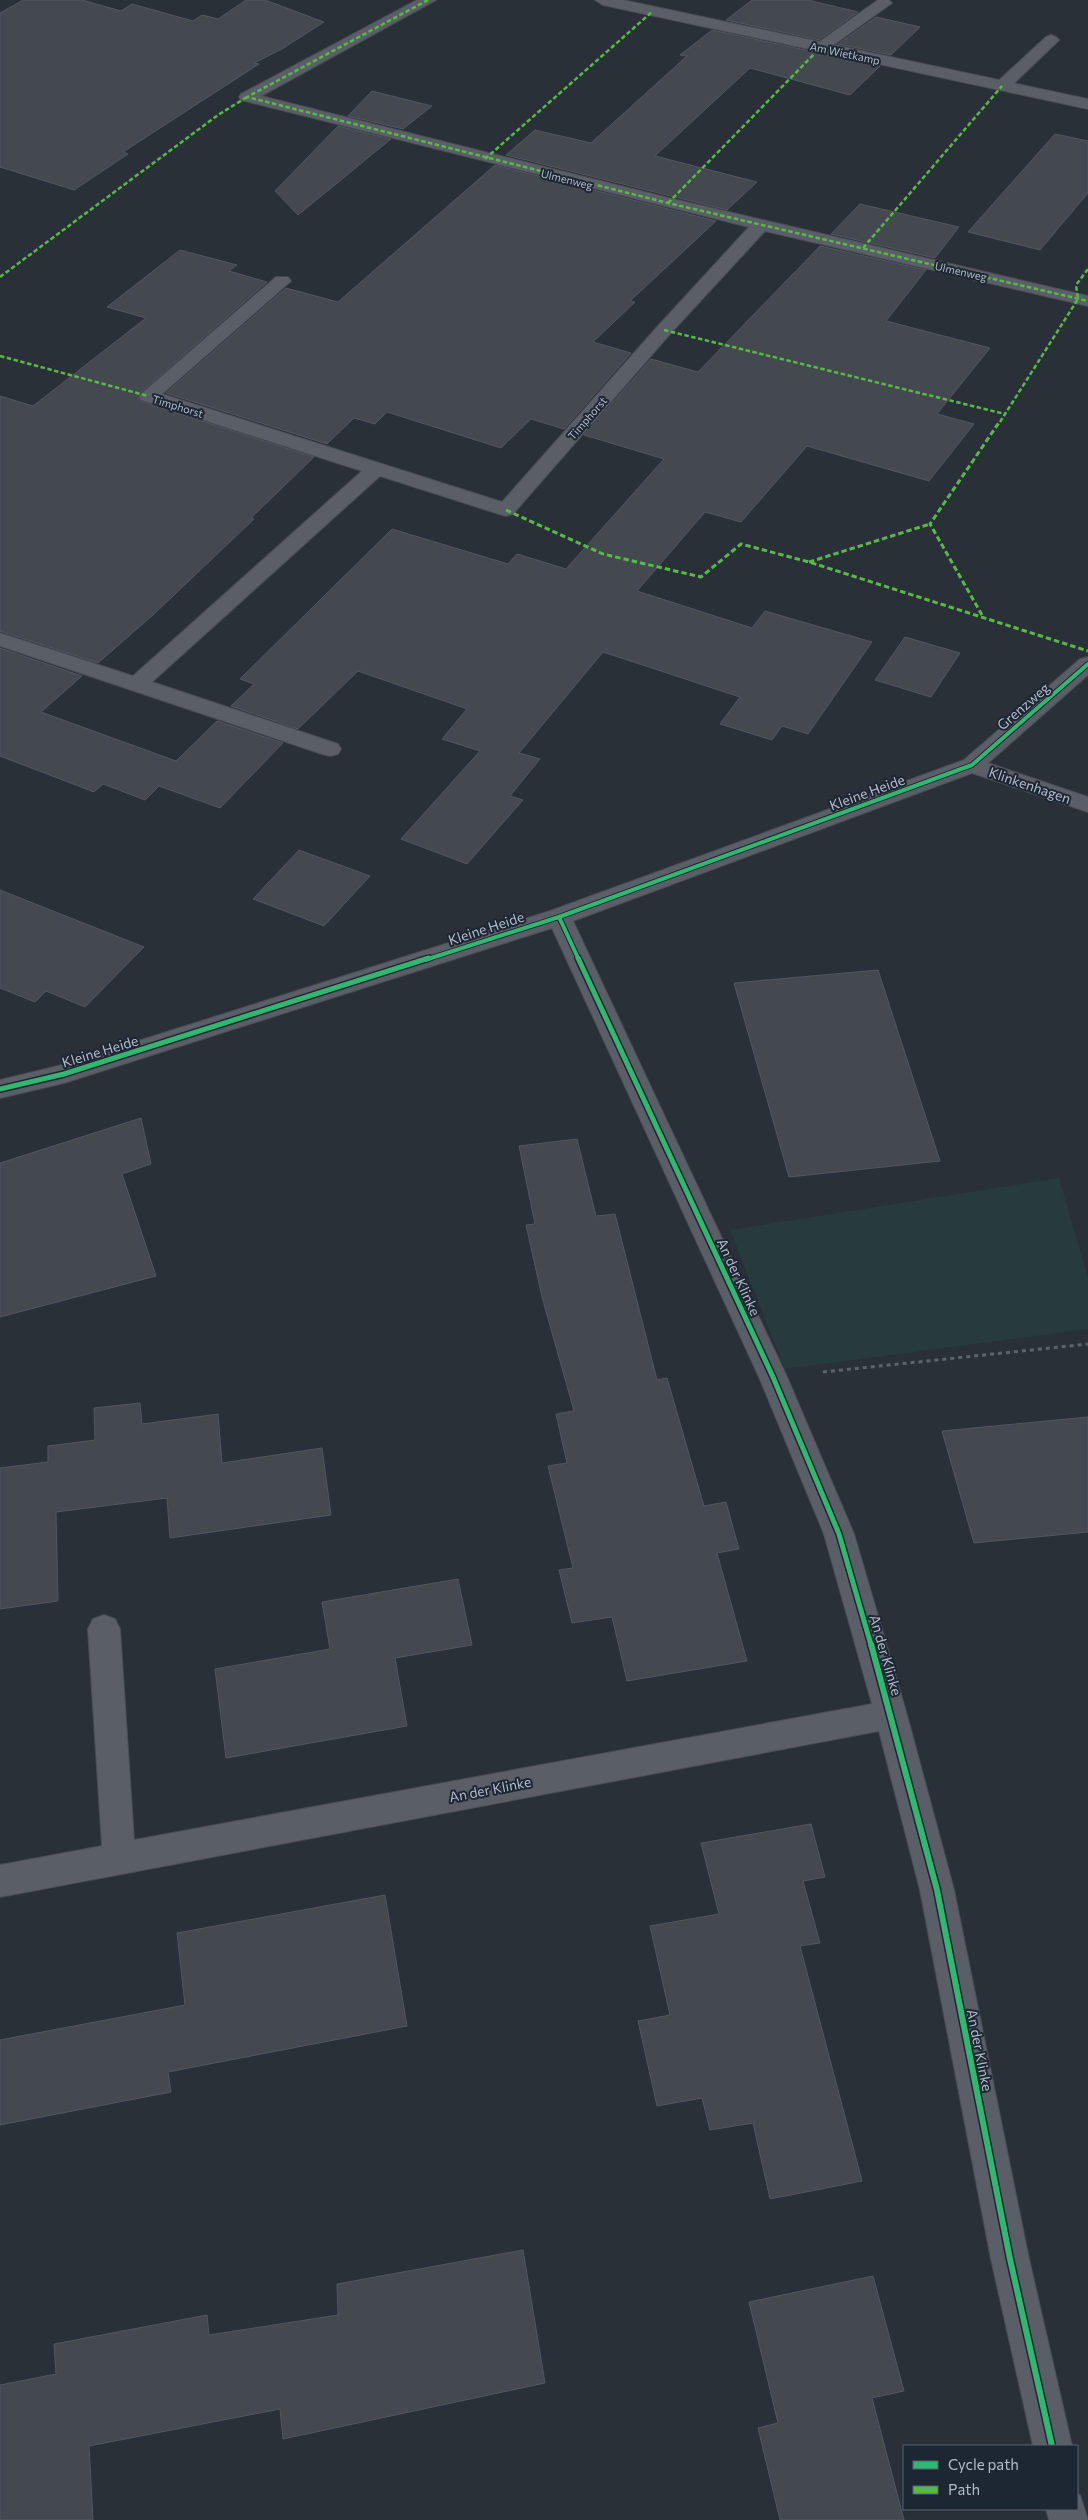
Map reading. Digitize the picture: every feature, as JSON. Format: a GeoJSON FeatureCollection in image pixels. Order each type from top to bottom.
{"type":"FeatureCollection","features":[{"type":"Feature","properties":{"kind":"street","name":"Ulmenweg"},"geometry":{"type":"LineString","coordinates":[[428,0],[247,96],[476,156],[760,226],[1088,301]]}},
{"type":"Feature","properties":{"kind":"street","name":"Am Wietkamp"},"geometry":{"type":"LineString","coordinates":[[603,0],[1088,104]]}},
{"type":"Feature","properties":{"kind":"street"},"geometry":{"type":"LineString","coordinates":[[820,48],[884,3]]}},
{"type":"Feature","properties":{"kind":"street"},"geometry":{"type":"LineString","coordinates":[[1002,86],[1051,40]]}},
{"type":"Feature","properties":{"kind":"street","name":"Timphorst"},"geometry":{"type":"LineString","coordinates":[[282,281],[148,396],[506,510],[664,330],[760,226]]}},
{"type":"Feature","properties":{"kind":"street"},"geometry":{"type":"LineString","coordinates":[[137,684],[377,468]]}},
{"type":"Feature","properties":{"kind":"street"},"geometry":{"type":"LineString","coordinates":[[0,639],[330,750]]}},
{"type":"Feature","properties":{"kind":"street","name":"Grenzweg"},"geometry":{"type":"LineString","coordinates":[[972,765],[1088,664]]}},
{"type":"Feature","properties":{"kind":"street","name":"Klinkenhagen"},"geometry":{"type":"LineString","coordinates":[[972,765],[1088,805]]}},
{"type":"Feature","properties":{"kind":"street","name":"Kleine Heide"},"geometry":{"type":"LineString","coordinates":[[0,1089],[64,1074],[559,917],[972,765]]}},
{"type":"Feature","properties":{"kind":"street","name":"An der Klinke"},"geometry":{"type":"LineString","coordinates":[[559,917],[774,1377],[839,1534],[891,1715],[937,1890],[1010,2259],[1052,2445]]}},
{"type":"Feature","properties":{"kind":"street"},"geometry":{"type":"LineString","coordinates":[[104,1629],[119,1858]]}},
{"type":"Feature","properties":{"kind":"street","name":"An der Klinke"},"geometry":{"type":"LineString","coordinates":[[0,1881],[891,1715]]}},
{"type":"Feature","properties":{"kind":"path"},"geometry":{"type":"LineString","coordinates":[[774,1377],[1088,1344]]}},
{"type":"Feature","properties":{"kind":"green space"},"geometry":{"type":"Polygon","coordinates":[[[1059,1178],[1088,1278],[1088,1329],[785,1369],[730,1230],[1059,1178]]]}},
{"type":"Feature","properties":{"kind":"building"},"geometry":{"type":"Polygon","coordinates":[[[23,0],[82,0],[121,11],[132,4],[193,21],[202,15],[218,19],[246,0],[265,0],[324,22],[282,49],[254,63],[259,64],[123,152],[128,154],[74,190],[0,167],[0,13],[23,0]]]}},
{"type":"Feature","properties":{"kind":"building"},"geometry":{"type":"Polygon","coordinates":[[[752,0],[808,0],[858,12],[819,40],[726,20],[752,0]]]}},
{"type":"Feature","properties":{"kind":"building"},"geometry":{"type":"Polygon","coordinates":[[[876,17],[920,27],[891,55],[838,44],[876,17]]]}},
{"type":"Feature","properties":{"kind":"building"},"geometry":{"type":"Polygon","coordinates":[[[712,30],[880,66],[850,95],[750,68],[655,156],[757,182],[727,210],[506,155],[535,130],[591,143],[687,56],[680,55],[712,30]]]}},
{"type":"Feature","properties":{"kind":"building"},"geometry":{"type":"Polygon","coordinates":[[[372,91],[432,106],[403,129],[348,116],[372,91]]]}},
{"type":"Feature","properties":{"kind":"building"},"geometry":{"type":"Polygon","coordinates":[[[338,126],[391,139],[298,215],[275,191],[338,126]]]}},
{"type":"Feature","properties":{"kind":"building"},"geometry":{"type":"Polygon","coordinates":[[[1055,134],[1088,141],[1088,193],[1040,250],[968,232],[1055,134]]]}},
{"type":"Feature","properties":{"kind":"building"},"geometry":{"type":"Polygon","coordinates":[[[495,165],[716,221],[630,301],[635,302],[593,342],[631,353],[564,429],[531,419],[501,448],[387,412],[375,424],[354,418],[327,444],[166,393],[286,288],[338,302],[495,165]]]}},
{"type":"Feature","properties":{"kind":"building"},"geometry":{"type":"Polygon","coordinates":[[[860,204],[959,227],[935,258],[831,234],[860,204]]]}},
{"type":"Feature","properties":{"kind":"building"},"geometry":{"type":"Polygon","coordinates":[[[820,246],[926,270],[886,321],[990,348],[937,414],[974,424],[929,481],[807,446],[741,522],[705,512],[637,591],[752,628],[765,611],[872,642],[808,734],[782,726],[772,740],[720,724],[740,697],[603,652],[519,753],[540,759],[510,796],[523,800],[467,864],[401,839],[480,751],[442,739],[467,709],[358,671],[298,729],[231,706],[254,684],[240,679],[392,529],[508,564],[517,554],[566,569],[664,459],[584,435],[651,359],[698,372],[820,246]]]}},
{"type":"Feature","properties":{"kind":"building"},"geometry":{"type":"Polygon","coordinates":[[[180,250],[237,265],[229,271],[267,282],[138,395],[139,401],[314,457],[251,518],[254,519],[153,615],[98,663],[0,631],[0,396],[33,406],[146,318],[107,307],[180,250]]]}},
{"type":"Feature","properties":{"kind":"building"},"geometry":{"type":"Polygon","coordinates":[[[905,637],[960,653],[931,697],[875,680],[905,637]]]}},
{"type":"Feature","properties":{"kind":"building"},"geometry":{"type":"Polygon","coordinates":[[[0,648],[82,676],[41,712],[176,761],[217,721],[283,743],[220,808],[159,786],[145,800],[103,784],[94,792],[0,756],[0,648]]]}},
{"type":"Feature","properties":{"kind":"building"},"geometry":{"type":"Polygon","coordinates":[[[299,850],[370,876],[324,926],[253,899],[299,850]]]}},
{"type":"Feature","properties":{"kind":"building"},"geometry":{"type":"Polygon","coordinates":[[[0,890],[144,947],[85,1007],[46,991],[35,1002],[0,988],[0,890]]]}},
{"type":"Feature","properties":{"kind":"building"},"geometry":{"type":"Polygon","coordinates":[[[878,970],[940,1161],[789,1177],[734,983],[878,970]]]}},
{"type":"Feature","properties":{"kind":"building"},"geometry":{"type":"Polygon","coordinates":[[[141,1118],[151,1164],[122,1174],[156,1276],[0,1317],[0,1163],[141,1118]]]}},
{"type":"Feature","properties":{"kind":"building"},"geometry":{"type":"Polygon","coordinates":[[[577,1139],[596,1216],[615,1214],[657,1380],[667,1378],[704,1506],[726,1502],[739,1549],[717,1553],[747,1661],[627,1681],[612,1617],[572,1623],[559,1570],[573,1568],[548,1466],[567,1463],[556,1414],[574,1411],[542,1297],[526,1225],[535,1224],[519,1146],[577,1139]]]}},
{"type":"Feature","properties":{"kind":"building"},"geometry":{"type":"Polygon","coordinates":[[[140,1403],[142,1424],[218,1414],[222,1463],[322,1448],[331,1515],[170,1538],[167,1498],[56,1512],[58,1601],[0,1609],[0,1468],[48,1462],[48,1446],[95,1440],[94,1408],[140,1403]]]}},
{"type":"Feature","properties":{"kind":"building"},"geometry":{"type":"Polygon","coordinates":[[[1088,1417],[1088,1532],[974,1543],[942,1431],[1088,1417]]]}},
{"type":"Feature","properties":{"kind":"building"},"geometry":{"type":"Polygon","coordinates":[[[458,1579],[472,1645],[395,1658],[407,1726],[226,1758],[215,1669],[330,1649],[322,1602],[458,1579]]]}},
{"type":"Feature","properties":{"kind":"building"},"geometry":{"type":"Polygon","coordinates":[[[811,1824],[825,1877],[803,1881],[820,1943],[800,1946],[862,2181],[770,2199],[753,2123],[710,2130],[702,2098],[657,2106],[638,2021],[670,2015],[650,1926],[719,1914],[701,1843],[811,1824]]]}},
{"type":"Feature","properties":{"kind":"building"},"geometry":{"type":"Polygon","coordinates":[[[385,1895],[407,2026],[168,2072],[171,2092],[0,2125],[0,2040],[185,2005],[177,1933],[385,1895]]]}},
{"type":"Feature","properties":{"kind":"building"},"geometry":{"type":"Polygon","coordinates":[[[523,2250],[545,2383],[283,2439],[280,2409],[89,2446],[93,2520],[0,2520],[0,2385],[56,2374],[54,2344],[207,2315],[209,2335],[338,2315],[337,2284],[523,2250]]]}},
{"type":"Feature","properties":{"kind":"building"},"geometry":{"type":"Polygon","coordinates":[[[873,2276],[904,2391],[872,2398],[904,2520],[780,2520],[758,2428],[778,2423],[749,2302],[873,2276]]]}},
{"type":"Feature","properties":{"kind":"marked path"},"geometry":{"type":"LineString","coordinates":[[428,0],[247,97],[668,203],[1088,301]]}},
{"type":"Feature","properties":{"kind":"marked path"},"geometry":{"type":"LineString","coordinates":[[485,159],[653,11]]}},
{"type":"Feature","properties":{"kind":"marked path"},"geometry":{"type":"LineString","coordinates":[[668,203],[820,48]]}},
{"type":"Feature","properties":{"kind":"marked path"},"geometry":{"type":"LineString","coordinates":[[863,248],[1002,86]]}},
{"type":"Feature","properties":{"kind":"marked path"},"geometry":{"type":"LineString","coordinates":[[0,277],[218,115],[247,97]]}},
{"type":"Feature","properties":{"kind":"marked path"},"geometry":{"type":"LineString","coordinates":[[982,615],[930,524],[1005,414],[1078,299],[1076,285],[1088,269]]}},
{"type":"Feature","properties":{"kind":"marked path"},"geometry":{"type":"LineString","coordinates":[[664,330],[1005,414]]}},
{"type":"Feature","properties":{"kind":"marked path"},"geometry":{"type":"LineString","coordinates":[[0,356],[148,396]]}},
{"type":"Feature","properties":{"kind":"marked path"},"geometry":{"type":"LineString","coordinates":[[506,510],[603,554],[701,577],[741,544],[809,562],[1056,639],[1088,651]]}},
{"type":"Feature","properties":{"kind":"marked path"},"geometry":{"type":"LineString","coordinates":[[809,562],[930,524]]}},
{"type":"Feature","properties":{"kind":"cycle path"},"geometry":{"type":"LineString","coordinates":[[0,1089],[64,1074],[559,917],[972,765],[1088,664]]}},
{"type":"Feature","properties":{"kind":"cycle path"},"geometry":{"type":"LineString","coordinates":[[559,917],[773,1377],[839,1534],[891,1715],[937,1890],[1010,2259],[1052,2445]]}}]}
